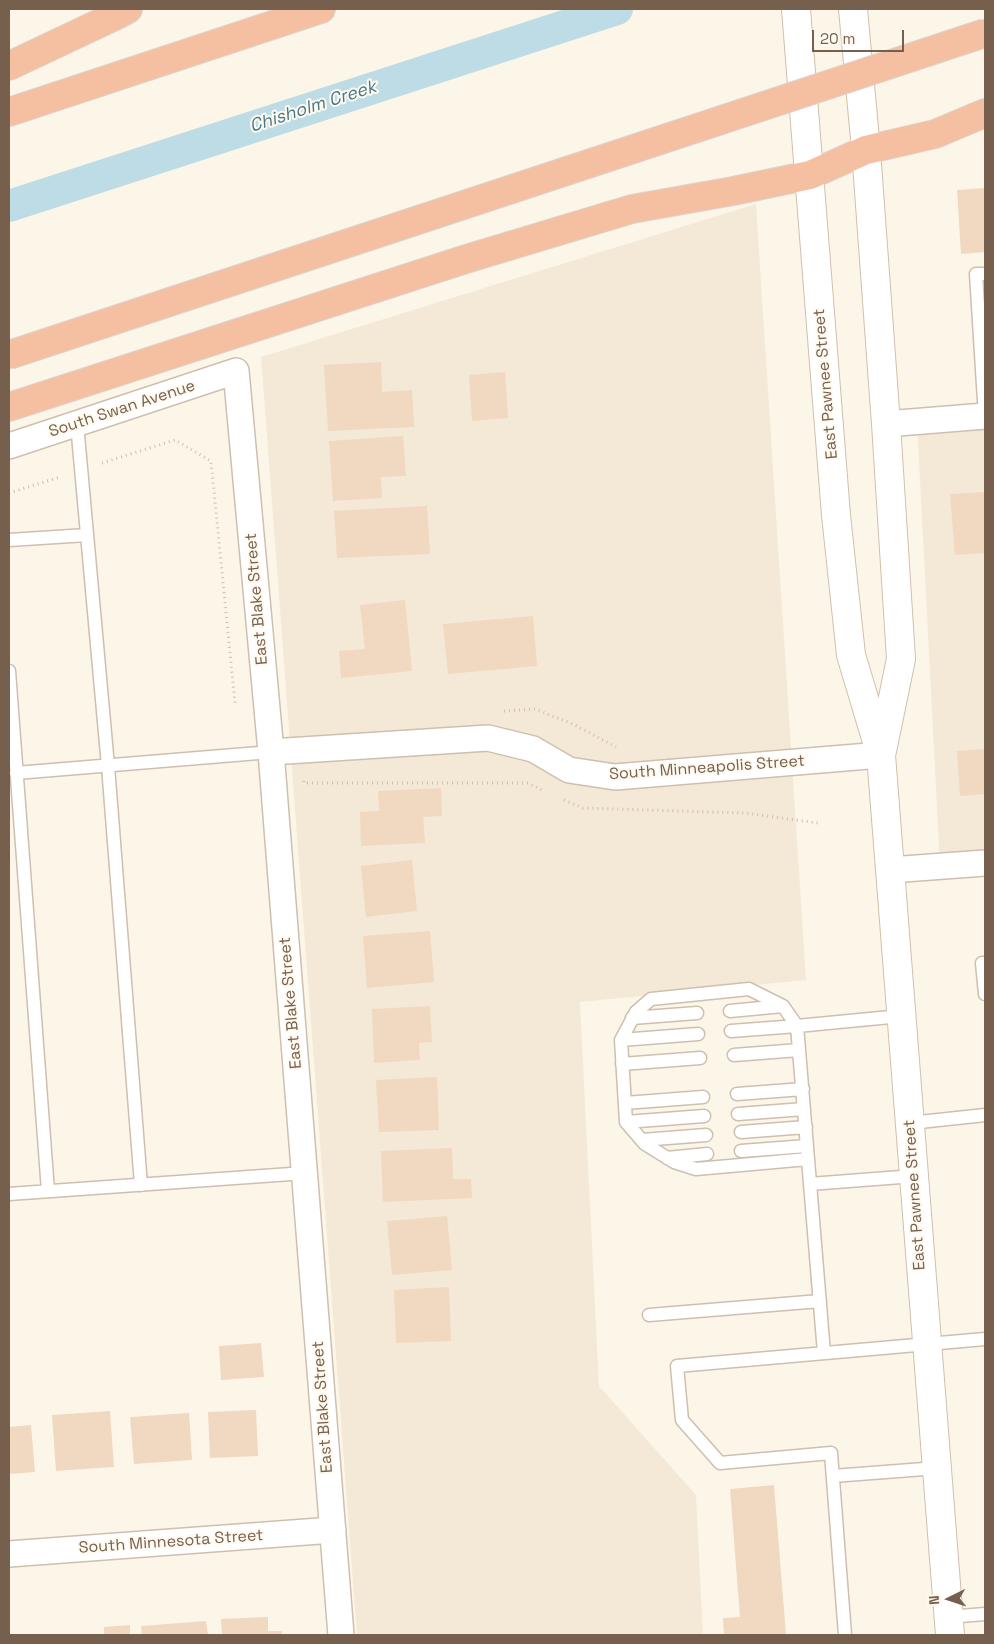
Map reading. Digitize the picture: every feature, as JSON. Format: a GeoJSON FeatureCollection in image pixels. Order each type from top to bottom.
{"type":"FeatureCollection","features":[{"type":"Feature","properties":{"kind":"highway"},"geometry":{"type":"LineString","coordinates":[[9,66],[128,9]]}},
{"type":"Feature","properties":{"kind":"highway"},"geometry":{"type":"LineString","coordinates":[[9,112],[321,9]]}},
{"type":"Feature","properties":{"kind":"highway"},"geometry":{"type":"LineString","coordinates":[[9,355],[985,33]]}},
{"type":"Feature","properties":{"kind":"highway"},"geometry":{"type":"LineString","coordinates":[[9,407],[466,259],[632,209],[810,175],[866,150],[936,134],[985,113]]}},
{"type":"Feature","properties":{"kind":"main road","name":"East Pawnee Street"},"geometry":{"type":"LineString","coordinates":[[796,9],[836,515],[851,655],[881,755],[949,1626]]}},
{"type":"Feature","properties":{"kind":"main road","name":"East Pawnee Street"},"geometry":{"type":"LineString","coordinates":[[853,9],[866,150],[901,659],[881,755]]}},
{"type":"Feature","properties":{"kind":"street","name":"South Swan Avenue"},"geometry":{"type":"LineString","coordinates":[[9,446],[236,371]]}},
{"type":"Feature","properties":{"kind":"street","name":"East Blake Street"},"geometry":{"type":"LineString","coordinates":[[236,371],[271,752],[341,1635]]}},
{"type":"Feature","properties":{"kind":"street"},"geometry":{"type":"LineString","coordinates":[[886,424],[985,416]]}},
{"type":"Feature","properties":{"kind":"street","name":"South Minneapolis Street"},"geometry":{"type":"LineString","coordinates":[[271,752],[488,738],[533,749],[569,770],[615,777],[881,755]]}},
{"type":"Feature","properties":{"kind":"street"},"geometry":{"type":"LineString","coordinates":[[890,870],[985,863]]}},
{"type":"Feature","properties":{"kind":"street","name":"South Minnesota Street"},"geometry":{"type":"LineString","coordinates":[[9,1554],[333,1530]]}},
{"type":"Feature","properties":{"kind":"lane"},"geometry":{"type":"LineString","coordinates":[[985,274],[976,274],[985,416]]}},
{"type":"Feature","properties":{"kind":"lane"},"geometry":{"type":"LineString","coordinates":[[77,424],[108,766],[141,1185]]}},
{"type":"Feature","properties":{"kind":"lane"},"geometry":{"type":"LineString","coordinates":[[9,540],[87,535]]}},
{"type":"Feature","properties":{"kind":"lane"},"geometry":{"type":"LineString","coordinates":[[9,671],[48,1191]]}},
{"type":"Feature","properties":{"kind":"lane"},"geometry":{"type":"LineString","coordinates":[[16,773],[271,752]]}},
{"type":"Feature","properties":{"kind":"lane"},"geometry":{"type":"LineString","coordinates":[[985,963],[982,963],[985,994]]}},
{"type":"Feature","properties":{"kind":"lane"},"geometry":{"type":"LineString","coordinates":[[808,1160],[696,1169],[674,1162],[645,1144],[626,1122],[622,1064],[621,1040],[636,1012],[651,999],[748,990],[783,1006],[797,1026],[824,1353]]}},
{"type":"Feature","properties":{"kind":"lane"},"geometry":{"type":"LineString","coordinates":[[730,1011],[783,1006]]}},
{"type":"Feature","properties":{"kind":"lane"},"geometry":{"type":"LineString","coordinates":[[632,1018],[697,1013]]}},
{"type":"Feature","properties":{"kind":"lane"},"geometry":{"type":"LineString","coordinates":[[731,1031],[901,1016]]}},
{"type":"Feature","properties":{"kind":"lane"},"geometry":{"type":"LineString","coordinates":[[621,1040],[698,1034]]}},
{"type":"Feature","properties":{"kind":"lane"},"geometry":{"type":"LineString","coordinates":[[734,1055],[799,1050]]}},
{"type":"Feature","properties":{"kind":"lane"},"geometry":{"type":"LineString","coordinates":[[622,1064],[700,1058]]}},
{"type":"Feature","properties":{"kind":"lane"},"geometry":{"type":"LineString","coordinates":[[737,1094],[803,1089]]}},
{"type":"Feature","properties":{"kind":"lane"},"geometry":{"type":"LineString","coordinates":[[625,1103],[703,1097]]}},
{"type":"Feature","properties":{"kind":"lane"},"geometry":{"type":"LineString","coordinates":[[738,1114],[804,1109]]}},
{"type":"Feature","properties":{"kind":"lane"},"geometry":{"type":"LineString","coordinates":[[910,1123],[985,1114]]}},
{"type":"Feature","properties":{"kind":"lane"},"geometry":{"type":"LineString","coordinates":[[626,1122],[704,1116]]}},
{"type":"Feature","properties":{"kind":"lane"},"geometry":{"type":"LineString","coordinates":[[741,1132],[806,1127]]}},
{"type":"Feature","properties":{"kind":"lane"},"geometry":{"type":"LineString","coordinates":[[642,1140],[706,1135]]}},
{"type":"Feature","properties":{"kind":"lane"},"geometry":{"type":"LineString","coordinates":[[741,1151],[807,1146]]}},
{"type":"Feature","properties":{"kind":"lane"},"geometry":{"type":"LineString","coordinates":[[666,1158],[707,1154]]}},
{"type":"Feature","properties":{"kind":"lane"},"geometry":{"type":"LineString","coordinates":[[9,1194],[305,1173]]}},
{"type":"Feature","properties":{"kind":"lane"},"geometry":{"type":"LineString","coordinates":[[810,1184],[914,1176]]}},
{"type":"Feature","properties":{"kind":"lane"},"geometry":{"type":"LineString","coordinates":[[649,1315],[820,1301]]}},
{"type":"Feature","properties":{"kind":"lane"},"geometry":{"type":"LineString","coordinates":[[845,1635],[831,1453],[720,1463],[682,1420],[677,1366],[985,1339]]}},
{"type":"Feature","properties":{"kind":"lane"},"geometry":{"type":"LineString","coordinates":[[833,1476],[937,1468]]}},
{"type":"Feature","properties":{"kind":"lane"},"geometry":{"type":"LineString","coordinates":[[949,1626],[985,1614]]}},
{"type":"Feature","properties":{"kind":"path"},"geometry":{"type":"LineString","coordinates":[[9,493],[176,440],[211,461],[236,704]]}},
{"type":"Feature","properties":{"kind":"shaded area"},"geometry":{"type":"Polygon","coordinates":[[[756,204],[806,980],[580,1002],[599,1386],[696,1495],[703,1635],[357,1635],[261,357],[756,204]]]}},
{"type":"Feature","properties":{"kind":"shaded area"},"geometry":{"type":"Polygon","coordinates":[[[985,416],[985,865],[940,866],[917,422],[985,416]]]}},
{"type":"Feature","properties":{"kind":"building"},"geometry":{"type":"Polygon","coordinates":[[[985,188],[985,252],[961,254],[957,190],[985,188]]]}},
{"type":"Feature","properties":{"kind":"building"},"geometry":{"type":"Polygon","coordinates":[[[381,362],[382,392],[412,390],[414,427],[328,431],[324,365],[381,362]]]}},
{"type":"Feature","properties":{"kind":"building"},"geometry":{"type":"Polygon","coordinates":[[[505,372],[508,418],[472,421],[469,375],[505,372]]]}},
{"type":"Feature","properties":{"kind":"building"},"geometry":{"type":"Polygon","coordinates":[[[403,436],[406,476],[381,477],[382,498],[333,501],[329,441],[403,436]]]}},
{"type":"Feature","properties":{"kind":"building"},"geometry":{"type":"Polygon","coordinates":[[[985,492],[985,553],[955,555],[950,494],[985,492]]]}},
{"type":"Feature","properties":{"kind":"building"},"geometry":{"type":"Polygon","coordinates":[[[427,506],[430,554],[337,558],[334,511],[427,506]]]}},
{"type":"Feature","properties":{"kind":"building"},"geometry":{"type":"Polygon","coordinates":[[[405,600],[412,671],[341,678],[339,651],[365,649],[360,605],[405,600]]]}},
{"type":"Feature","properties":{"kind":"building"},"geometry":{"type":"Polygon","coordinates":[[[533,616],[537,666],[448,674],[443,624],[533,616]]]}},
{"type":"Feature","properties":{"kind":"building"},"geometry":{"type":"Polygon","coordinates":[[[985,749],[985,794],[960,796],[957,751],[985,749]]]}},
{"type":"Feature","properties":{"kind":"building"},"geometry":{"type":"Polygon","coordinates":[[[441,788],[442,816],[423,817],[425,843],[361,846],[360,812],[379,811],[378,791],[441,788]]]}},
{"type":"Feature","properties":{"kind":"building"},"geometry":{"type":"Polygon","coordinates":[[[412,860],[417,911],[366,917],[361,866],[412,860]]]}},
{"type":"Feature","properties":{"kind":"building"},"geometry":{"type":"Polygon","coordinates":[[[430,931],[434,982],[367,988],[363,936],[430,931]]]}},
{"type":"Feature","properties":{"kind":"building"},"geometry":{"type":"Polygon","coordinates":[[[430,1006],[432,1042],[419,1043],[420,1060],[374,1063],[372,1009],[430,1006]]]}},
{"type":"Feature","properties":{"kind":"building"},"geometry":{"type":"Polygon","coordinates":[[[437,1077],[439,1130],[379,1132],[376,1080],[437,1077]]]}},
{"type":"Feature","properties":{"kind":"building"},"geometry":{"type":"Polygon","coordinates":[[[452,1148],[453,1179],[471,1179],[472,1198],[383,1202],[381,1151],[452,1148]]]}},
{"type":"Feature","properties":{"kind":"building"},"geometry":{"type":"Polygon","coordinates":[[[447,1216],[452,1270],[392,1275],[387,1221],[447,1216]]]}},
{"type":"Feature","properties":{"kind":"building"},"geometry":{"type":"Polygon","coordinates":[[[449,1287],[451,1341],[396,1343],[394,1290],[449,1287]]]}},
{"type":"Feature","properties":{"kind":"building"},"geometry":{"type":"Polygon","coordinates":[[[261,1343],[264,1377],[221,1380],[219,1346],[261,1343]]]}},
{"type":"Feature","properties":{"kind":"building"},"geometry":{"type":"Polygon","coordinates":[[[256,1410],[258,1456],[210,1458],[208,1412],[256,1410]]]}},
{"type":"Feature","properties":{"kind":"building"},"geometry":{"type":"Polygon","coordinates":[[[110,1411],[114,1467],[56,1471],[52,1415],[110,1411]]]}},
{"type":"Feature","properties":{"kind":"building"},"geometry":{"type":"Polygon","coordinates":[[[189,1413],[192,1460],[134,1464],[130,1417],[189,1413]]]}},
{"type":"Feature","properties":{"kind":"building"},"geometry":{"type":"Polygon","coordinates":[[[31,1425],[35,1472],[9,1474],[9,1427],[31,1425]]]}},
{"type":"Feature","properties":{"kind":"building"},"geometry":{"type":"Polygon","coordinates":[[[774,1485],[786,1635],[724,1635],[723,1618],[740,1617],[730,1489],[774,1485]]]}},
{"type":"Feature","properties":{"kind":"building"},"geometry":{"type":"Polygon","coordinates":[[[268,1617],[268,1631],[282,1631],[282,1635],[222,1635],[221,1619],[268,1617]]]}},
{"type":"Feature","properties":{"kind":"building"},"geometry":{"type":"Polygon","coordinates":[[[206,1621],[208,1635],[142,1635],[141,1626],[206,1621]]]}},
{"type":"Feature","properties":{"kind":"building"},"geometry":{"type":"Polygon","coordinates":[[[130,1625],[130,1635],[104,1635],[104,1627],[130,1625]]]}},
{"type":"Feature","properties":{"kind":"waterway","name":"Chisholm Creek"},"geometry":{"type":"LineString","coordinates":[[9,206],[617,9]]}}]}
